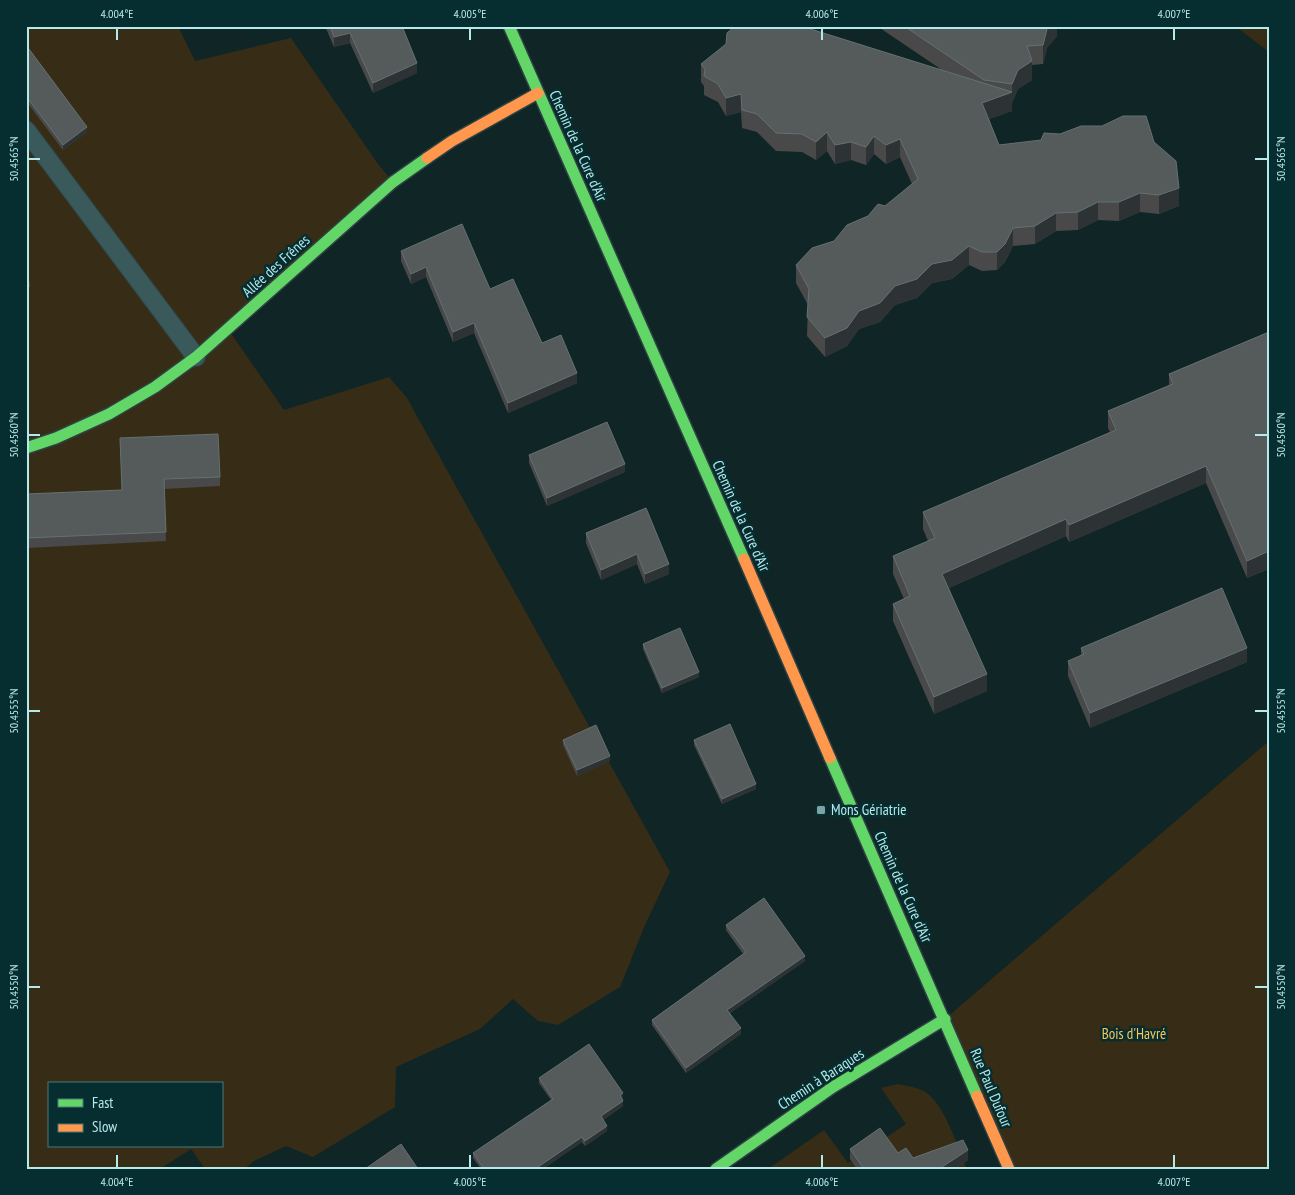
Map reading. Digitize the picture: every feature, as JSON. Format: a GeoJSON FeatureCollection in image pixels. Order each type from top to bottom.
{"type":"FeatureCollection","features":[{"type":"Feature","properties":{"kind":"street","name":"Chemin de la Cure d'Air"},"geometry":{"type":"LineString","coordinates":[[509,26],[945,1019]]}},
{"type":"Feature","properties":{"kind":"street","name":"Allée des Frênes"},"geometry":{"type":"LineString","coordinates":[[26,448],[56,438],[109,414],[155,387],[196,357],[393,182],[452,141],[538,93]]}},
{"type":"Feature","properties":{"kind":"street","name":"Chemin à Baraques"},"geometry":{"type":"LineString","coordinates":[[716,1169],[833,1087],[945,1019]]}},
{"type":"Feature","properties":{"kind":"street","name":"Rue Paul Dufour"},"geometry":{"type":"LineString","coordinates":[[945,1019],[1010,1169]]}},
{"type":"Feature","properties":{"kind":"lane"},"geometry":{"type":"LineString","coordinates":[[26,130],[196,357]]}},
{"type":"Feature","properties":{"kind":"green space"},"geometry":{"type":"Polygon","coordinates":[[[26,26],[178,26],[195,61],[291,38],[378,164],[393,182],[228,329],[284,410],[389,377],[407,398],[670,872],[645,925],[620,987],[558,1025],[538,1021],[513,999],[480,1029],[396,1067],[395,1107],[313,1157],[286,1146],[254,1161],[244,1169],[205,1169],[191,1149],[160,1169],[26,1169],[26,26]]]}},
{"type":"Feature","properties":{"kind":"green space"},"geometry":{"type":"Polygon","coordinates":[[[1235,26],[1269,26],[1269,52],[1235,26]]]}},
{"type":"Feature","properties":{"kind":"green space","name":"Bois d'Havré"},"geometry":{"type":"Polygon","coordinates":[[[1269,741],[1269,1169],[1009,1169],[945,1019],[1269,741]]]}},
{"type":"Feature","properties":{"kind":"green space"},"geometry":{"type":"Polygon","coordinates":[[[898,1084],[924,1091],[938,1105],[950,1126],[967,1169],[768,1169],[824,1130],[848,1163],[906,1124],[881,1088],[898,1084]]]}},
{"type":"Feature","properties":{"kind":"building"},"geometry":{"type":"Polygon","coordinates":[[[330,26],[402,26],[417,63],[373,83],[350,33],[334,37],[330,26]]]}},
{"type":"Feature","properties":{"kind":"building"},"geometry":{"type":"Polygon","coordinates":[[[735,26],[801,26],[1012,92],[982,103],[999,145],[1041,140],[1044,133],[1060,134],[1081,126],[1102,126],[1123,116],[1146,116],[1154,142],[1176,161],[1179,188],[1159,195],[1140,193],[1119,202],[1098,202],[1078,212],[1056,213],[1035,226],[1013,228],[1005,244],[997,252],[982,252],[969,246],[952,260],[932,264],[917,279],[895,286],[880,303],[859,311],[847,328],[825,338],[807,317],[809,289],[796,265],[812,248],[834,241],[847,225],[868,216],[878,204],[885,206],[918,179],[900,139],[886,145],[874,136],[866,147],[851,142],[835,145],[827,132],[816,142],[802,134],[776,133],[757,114],[742,110],[741,94],[726,98],[718,84],[704,76],[705,69],[701,64],[726,44],[727,33],[735,26]]]}},
{"type":"Feature","properties":{"kind":"building"},"geometry":{"type":"Polygon","coordinates":[[[904,26],[1049,26],[1043,45],[1027,46],[1032,61],[1018,70],[1012,84],[984,80],[904,26]]]}},
{"type":"Feature","properties":{"kind":"building"},"geometry":{"type":"Polygon","coordinates":[[[26,45],[87,127],[63,145],[26,96],[26,45]]]}},
{"type":"Feature","properties":{"kind":"building"},"geometry":{"type":"Polygon","coordinates":[[[462,224],[490,289],[513,279],[542,343],[561,335],[577,373],[508,403],[474,323],[453,332],[426,267],[411,274],[401,251],[462,224]]]}},
{"type":"Feature","properties":{"kind":"building"},"geometry":{"type":"Polygon","coordinates":[[[26,236],[29,287],[26,288],[26,236]]]}},
{"type":"Feature","properties":{"kind":"building"},"geometry":{"type":"Polygon","coordinates":[[[1269,332],[1269,551],[1247,561],[1206,466],[1069,525],[1066,519],[942,574],[987,674],[934,697],[893,604],[910,596],[893,556],[935,538],[923,512],[1116,430],[1108,411],[1173,384],[1169,374],[1269,332]]]}},
{"type":"Feature","properties":{"kind":"building"},"geometry":{"type":"Polygon","coordinates":[[[607,422],[625,464],[547,498],[529,455],[607,422]]]}},
{"type":"Feature","properties":{"kind":"building"},"geometry":{"type":"Polygon","coordinates":[[[218,434],[220,477],[164,479],[166,532],[26,538],[26,494],[122,490],[120,438],[218,434]]]}},
{"type":"Feature","properties":{"kind":"building"},"geometry":{"type":"Polygon","coordinates":[[[646,508],[669,564],[645,574],[637,554],[601,570],[586,533],[646,508]]]}},
{"type":"Feature","properties":{"kind":"building"},"geometry":{"type":"Polygon","coordinates":[[[26,537],[28,578],[26,578],[26,537]]]}},
{"type":"Feature","properties":{"kind":"building"},"geometry":{"type":"Polygon","coordinates":[[[1222,588],[1247,648],[1090,713],[1068,661],[1084,654],[1081,648],[1222,588]]]}},
{"type":"Feature","properties":{"kind":"building"},"geometry":{"type":"Polygon","coordinates":[[[680,628],[699,672],[662,688],[643,644],[680,628]]]}},
{"type":"Feature","properties":{"kind":"building"},"geometry":{"type":"Polygon","coordinates":[[[730,724],[756,784],[722,799],[694,740],[730,724]]]}},
{"type":"Feature","properties":{"kind":"building"},"geometry":{"type":"Polygon","coordinates":[[[596,725],[610,756],[577,770],[563,740],[596,725]]]}},
{"type":"Feature","properties":{"kind":"building"},"geometry":{"type":"Polygon","coordinates":[[[764,898],[805,956],[727,1010],[741,1028],[686,1068],[652,1020],[746,952],[726,925],[764,898]]]}},
{"type":"Feature","properties":{"kind":"building"},"geometry":{"type":"Polygon","coordinates":[[[589,1044],[623,1093],[620,1095],[623,1101],[601,1116],[607,1126],[585,1141],[582,1137],[535,1169],[484,1169],[473,1153],[553,1099],[539,1078],[589,1044]]]}},
{"type":"Feature","properties":{"kind":"building"},"geometry":{"type":"Polygon","coordinates":[[[880,1128],[898,1153],[906,1148],[913,1158],[963,1140],[968,1150],[939,1169],[864,1169],[850,1149],[880,1128]]]}},
{"type":"Feature","properties":{"kind":"building"},"geometry":{"type":"Polygon","coordinates":[[[401,1144],[418,1169],[365,1169],[401,1144]]]}},
{"type":"Feature","properties":{"kind":"traffic: fast"},"geometry":{"type":"LineString","coordinates":[[509,26],[744,559]]}},
{"type":"Feature","properties":{"kind":"traffic: fast"},"geometry":{"type":"LineString","coordinates":[[26,448],[56,438],[109,414],[155,387],[196,357],[393,182],[427,158]]}},
{"type":"Feature","properties":{"kind":"traffic: fast"},"geometry":{"type":"LineString","coordinates":[[830,758],[977,1096]]}},
{"type":"Feature","properties":{"kind":"traffic: fast"},"geometry":{"type":"LineString","coordinates":[[716,1169],[833,1087],[945,1019]]}},
{"type":"Feature","properties":{"kind":"traffic: slow"},"geometry":{"type":"LineString","coordinates":[[427,158],[452,141],[538,93]]}},
{"type":"Feature","properties":{"kind":"traffic: slow"},"geometry":{"type":"LineString","coordinates":[[744,559],[830,758]]}},
{"type":"Feature","properties":{"kind":"traffic: slow"},"geometry":{"type":"LineString","coordinates":[[977,1096],[1009,1169]]}},
{"type":"Feature","properties":{"kind":"place","name":"Mons Gériatrie"},"geometry":{"type":"Point","coordinates":[821,810]}}]}
